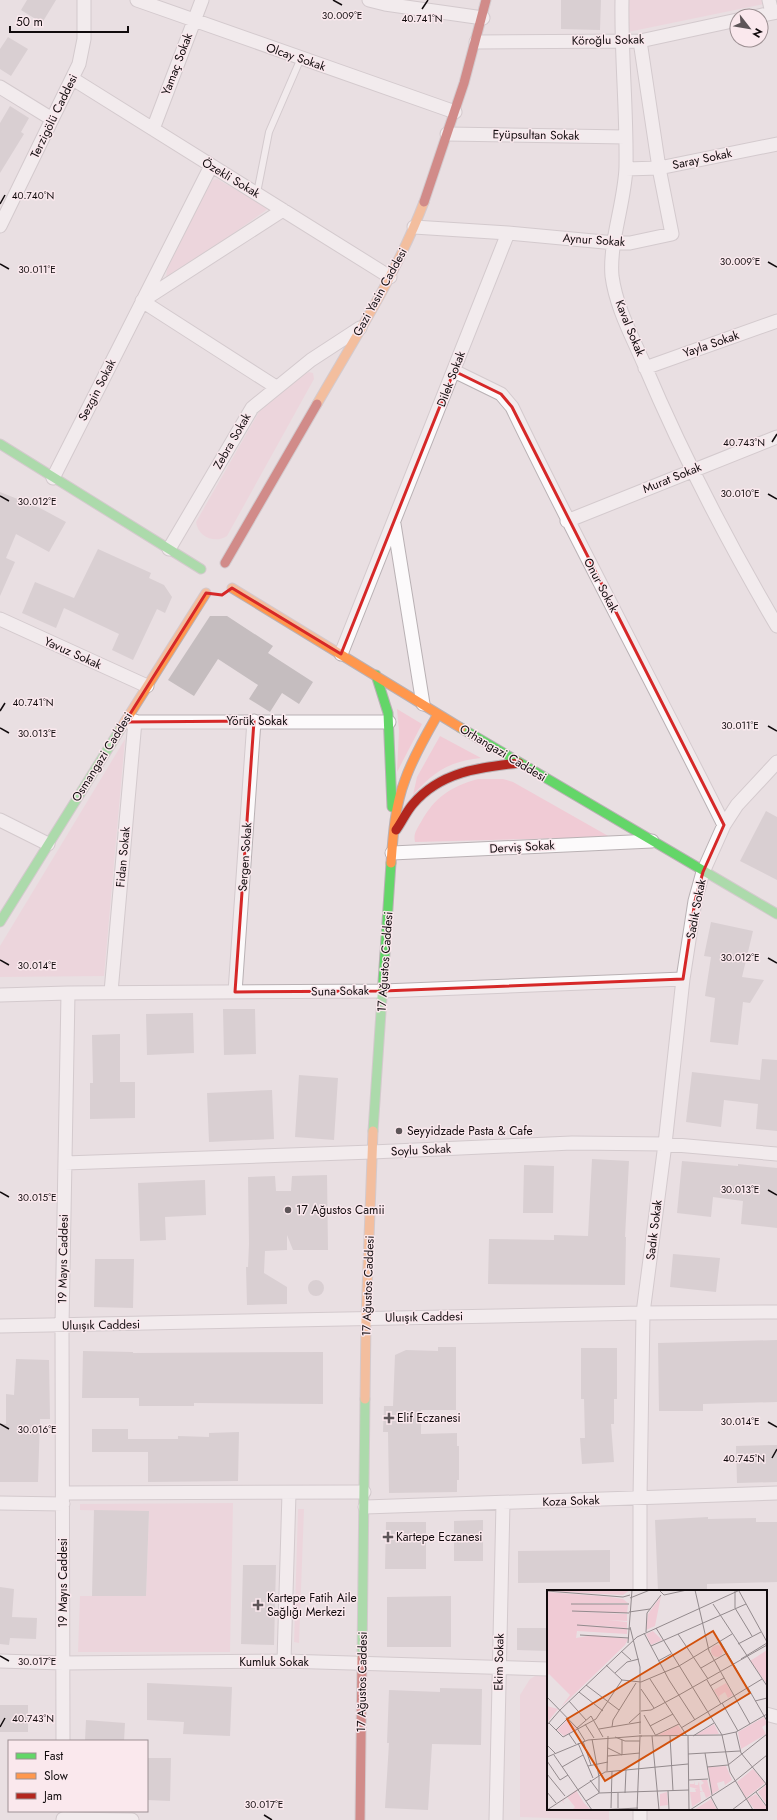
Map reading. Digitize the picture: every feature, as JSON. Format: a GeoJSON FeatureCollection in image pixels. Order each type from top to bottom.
{"type":"FeatureCollection","features":[{"type":"Feature","properties":{"kind":"street","name":"Terzigölü Caddesi"},"geometry":{"type":"LineString","coordinates":[[0,226],[80,64],[82,52],[84,0]]}},
{"type":"Feature","properties":{"kind":"street","name":"Olcay Sokak"},"geometry":{"type":"LineString","coordinates":[[137,0],[193,21],[455,112]]}},
{"type":"Feature","properties":{"kind":"street","name":"Yamaç Sokak"},"geometry":{"type":"LineString","coordinates":[[153,129],[202,0]]}},
{"type":"Feature","properties":{"kind":"street"},"geometry":{"type":"LineString","coordinates":[[369,0],[385,4],[483,18]]}},
{"type":"Feature","properties":{"kind":"street","name":"Gazi Yasin Caddesi"},"geometry":{"type":"LineString","coordinates":[[226,563],[390,277],[414,227],[425,200],[455,112],[483,18],[486,0]]}},
{"type":"Feature","properties":{"kind":"street","name":"Kaval Sokak"},"geometry":{"type":"LineString","coordinates":[[622,0],[621,40],[626,169],[612,264],[614,289],[645,368],[691,470],[777,626]]}},
{"type":"Feature","properties":{"kind":"street"},"geometry":{"type":"LineString","coordinates":[[769,0],[774,12]]}},
{"type":"Feature","properties":{"kind":"street","name":"Köroğlu Sokak"},"geometry":{"type":"LineString","coordinates":[[476,42],[640,41],[729,22]]}},
{"type":"Feature","properties":{"kind":"street","name":"Aynur Sokak"},"geometry":{"type":"LineString","coordinates":[[414,227],[508,233],[615,243],[630,243],[672,234],[659,168],[640,41]]}},
{"type":"Feature","properties":{"kind":"street","name":"Özekli Sokak"},"geometry":{"type":"LineString","coordinates":[[73,79],[390,277]]}},
{"type":"Feature","properties":{"kind":"street"},"geometry":{"type":"LineString","coordinates":[[0,87],[52,119]]}},
{"type":"Feature","properties":{"kind":"street","name":"Eyüpsultan Sokak"},"geometry":{"type":"LineString","coordinates":[[448,134],[625,136]]}},
{"type":"Feature","properties":{"kind":"street","name":"Saray Sokak"},"geometry":{"type":"LineString","coordinates":[[626,169],[659,168],[777,144]]}},
{"type":"Feature","properties":{"kind":"street","name":"Sezgin Sokak"},"geometry":{"type":"LineString","coordinates":[[53,478],[211,166]]}},
{"type":"Feature","properties":{"kind":"street"},"geometry":{"type":"LineString","coordinates":[[276,387],[142,302],[283,210]]}},
{"type":"Feature","properties":{"kind":"street","name":"Dilek Sokak"},"geometry":{"type":"LineString","coordinates":[[341,654],[394,524],[508,233]]}},
{"type":"Feature","properties":{"kind":"street","name":"Yayla Sokak"},"geometry":{"type":"LineString","coordinates":[[645,368],[777,321]]}},
{"type":"Feature","properties":{"kind":"street","name":"Zebra Sokak"},"geometry":{"type":"LineString","coordinates":[[169,549],[252,408],[311,360],[360,328]]}},
{"type":"Feature","properties":{"kind":"street","name":"Onur Sokak"},"geometry":{"type":"LineString","coordinates":[[454,371],[494,390],[507,400],[567,520],[651,679],[724,825]]}},
{"type":"Feature","properties":{"kind":"street","name":"Murat Sokak"},"geometry":{"type":"LineString","coordinates":[[567,520],[777,437]]}},
{"type":"Feature","properties":{"kind":"street"},"geometry":{"type":"LineString","coordinates":[[0,444],[201,569]]}},
{"type":"Feature","properties":{"kind":"street"},"geometry":{"type":"LineString","coordinates":[[394,524],[423,704]]}},
{"type":"Feature","properties":{"kind":"street"},"geometry":{"type":"LineString","coordinates":[[212,561],[226,563],[233,574],[232,588],[219,596],[202,587],[201,569],[212,561]]}},
{"type":"Feature","properties":{"kind":"street","name":"Osmangazi Caddesi"},"geometry":{"type":"LineString","coordinates":[[0,922],[48,844],[130,721],[147,686],[202,587]]}},
{"type":"Feature","properties":{"kind":"street","name":"Orhangazi Caddesi"},"geometry":{"type":"LineString","coordinates":[[232,588],[519,763],[777,914]]}},
{"type":"Feature","properties":{"kind":"street","name":"Yavuz Sokak"},"geometry":{"type":"LineString","coordinates":[[0,619],[147,686]]}},
{"type":"Feature","properties":{"kind":"street"},"geometry":{"type":"LineString","coordinates":[[376,675],[388,713],[394,832]]}},
{"type":"Feature","properties":{"kind":"street","name":"17 Ağustos Caddesi"},"geometry":{"type":"LineString","coordinates":[[360,1820],[365,1507],[366,1319],[372,1152],[392,853],[398,806],[406,776],[418,750],[438,714]]}},
{"type":"Feature","properties":{"kind":"street","name":"Yörük Sokak"},"geometry":{"type":"LineString","coordinates":[[130,721],[389,722]]}},
{"type":"Feature","properties":{"kind":"street","name":"Fidan Sokak"},"geometry":{"type":"LineString","coordinates":[[111,992],[130,721]]}},
{"type":"Feature","properties":{"kind":"street","name":"Sergen Sokak"},"geometry":{"type":"LineString","coordinates":[[235,992],[254,721]]}},
{"type":"Feature","properties":{"kind":"street","name":"Sadık Sokak"},"geometry":{"type":"LineString","coordinates":[[640,1590],[643,1312],[665,1144],[683,979],[695,901],[703,872],[724,825],[737,804],[777,762]]}},
{"type":"Feature","properties":{"kind":"street"},"geometry":{"type":"LineString","coordinates":[[394,832],[413,805],[428,789],[443,779],[461,772],[484,766],[519,763]]}},
{"type":"Feature","properties":{"kind":"street"},"geometry":{"type":"LineString","coordinates":[[0,820],[48,844]]}},
{"type":"Feature","properties":{"kind":"street","name":"Derviş Sokak"},"geometry":{"type":"LineString","coordinates":[[392,853],[652,841]]}},
{"type":"Feature","properties":{"kind":"street","name":"Suna Sokak"},"geometry":{"type":"LineString","coordinates":[[0,995],[111,992],[383,991],[683,979]]}},
{"type":"Feature","properties":{"kind":"street","name":"19 Mayıs Caddesi"},"geometry":{"type":"LineString","coordinates":[[63,1740],[62,1326],[68,993]]}},
{"type":"Feature","properties":{"kind":"street","name":"Soylu Sokak"},"geometry":{"type":"LineString","coordinates":[[65,1163],[572,1143],[665,1144],[777,1154]]}},
{"type":"Feature","properties":{"kind":"street","name":"Uluışık Caddesi"},"geometry":{"type":"LineString","coordinates":[[0,1326],[62,1326],[643,1312],[777,1312]]}},
{"type":"Feature","properties":{"kind":"street"},"geometry":{"type":"LineString","coordinates":[[0,1503],[63,1498],[364,1492]]}},
{"type":"Feature","properties":{"kind":"street"},"geometry":{"type":"LineString","coordinates":[[284,1661],[289,1493]]}},
{"type":"Feature","properties":{"kind":"street","name":"Koza Sokak"},"geometry":{"type":"LineString","coordinates":[[365,1507],[777,1494]]}},
{"type":"Feature","properties":{"kind":"street","name":"Ekim Sokak"},"geometry":{"type":"LineString","coordinates":[[496,1820],[503,1503]]}},
{"type":"Feature","properties":{"kind":"street","name":"Kumluk Sokak"},"geometry":{"type":"LineString","coordinates":[[0,1661],[63,1663],[284,1661],[547,1669]]}},
{"type":"Feature","properties":{"kind":"street"},"geometry":{"type":"LineString","coordinates":[[767,1714],[777,1717]]}},
{"type":"Feature","properties":{"kind":"street"},"geometry":{"type":"LineString","coordinates":[[63,1817],[132,1820]]}},
{"type":"Feature","properties":{"kind":"lane"},"geometry":{"type":"LineString","coordinates":[[257,193],[269,132],[301,58]]}},
{"type":"Feature","properties":{"kind":"highlighted area"},"geometry":{"type":"Polygon","coordinates":[[[454,371],[501,394],[512,407],[724,825],[703,872],[695,901],[683,979],[383,991],[235,992],[254,721],[125,722],[206,593],[222,595],[232,588],[341,654],[454,371]]]}},
{"type":"Feature","properties":{"kind":"shaded area"},"geometry":{"type":"Polygon","coordinates":[[[629,0],[764,0],[764,4],[745,8],[729,8],[729,11],[628,32],[629,0]]]}},
{"type":"Feature","properties":{"kind":"shaded area"},"geometry":{"type":"Polygon","coordinates":[[[217,179],[269,208],[169,279],[166,278],[167,269],[208,186],[213,180],[217,179]]]}},
{"type":"Feature","properties":{"kind":"shaded area"},"geometry":{"type":"Polygon","coordinates":[[[309,372],[313,373],[314,379],[227,536],[217,539],[208,538],[200,532],[196,522],[260,410],[303,375],[309,372]]]}},
{"type":"Feature","properties":{"kind":"shaded area"},"geometry":{"type":"Polygon","coordinates":[[[397,709],[422,724],[397,772],[399,731],[397,709]]]}},
{"type":"Feature","properties":{"kind":"shaded area"},"geometry":{"type":"Polygon","coordinates":[[[440,736],[481,758],[460,762],[443,769],[428,780],[413,795],[417,777],[440,736]]]}},
{"type":"Feature","properties":{"kind":"shaded area"},"geometry":{"type":"Polygon","coordinates":[[[125,739],[104,976],[0,977],[0,946],[125,739]]]}},
{"type":"Feature","properties":{"kind":"shaded area"},"geometry":{"type":"Polygon","coordinates":[[[478,779],[503,779],[513,782],[610,837],[415,842],[415,834],[426,813],[444,794],[468,782],[478,779]]]}},
{"type":"Feature","properties":{"kind":"shaded area"},"geometry":{"type":"Polygon","coordinates":[[[233,1503],[230,1652],[78,1652],[80,1596],[146,1596],[149,1512],[80,1510],[80,1504],[233,1503]]]}},
{"type":"Feature","properties":{"kind":"shaded area"},"geometry":{"type":"Polygon","coordinates":[[[298,1509],[304,1509],[299,1643],[294,1642],[298,1509]]]}},
{"type":"Feature","properties":{"kind":"shaded area"},"geometry":{"type":"Polygon","coordinates":[[[539,1674],[547,1675],[547,1810],[609,1810],[609,1820],[520,1817],[520,1695],[530,1679],[539,1674]]]}},
{"type":"Feature","properties":{"kind":"building"},"geometry":{"type":"Polygon","coordinates":[[[27,0],[56,0],[42,23],[21,10],[27,0]]]}},
{"type":"Feature","properties":{"kind":"building"},"geometry":{"type":"Polygon","coordinates":[[[561,0],[601,0],[600,30],[561,29],[561,0]]]}},
{"type":"Feature","properties":{"kind":"building"},"geometry":{"type":"Polygon","coordinates":[[[8,37],[28,49],[11,76],[0,69],[0,49],[8,37]]]}},
{"type":"Feature","properties":{"kind":"building"},"geometry":{"type":"Polygon","coordinates":[[[10,106],[29,118],[21,132],[24,134],[0,173],[0,123],[10,106]]]}},
{"type":"Feature","properties":{"kind":"building"},"geometry":{"type":"Polygon","coordinates":[[[0,492],[40,508],[66,522],[49,552],[16,534],[6,558],[15,562],[0,596],[0,492]]]}},
{"type":"Feature","properties":{"kind":"building"},"geometry":{"type":"Polygon","coordinates":[[[98,549],[151,573],[149,578],[164,585],[172,597],[165,613],[157,609],[133,660],[112,650],[119,634],[64,608],[56,628],[22,613],[35,582],[74,598],[98,549]]]}},
{"type":"Feature","properties":{"kind":"building"},"geometry":{"type":"Polygon","coordinates":[[[210,616],[227,616],[273,646],[268,653],[313,682],[299,704],[282,693],[270,712],[249,699],[258,685],[218,659],[194,696],[168,680],[210,616]]]}},
{"type":"Feature","properties":{"kind":"building"},"geometry":{"type":"Polygon","coordinates":[[[766,811],[777,817],[777,880],[740,861],[766,811]]]}},
{"type":"Feature","properties":{"kind":"building"},"geometry":{"type":"Polygon","coordinates":[[[711,922],[753,931],[742,977],[764,980],[750,1003],[743,1002],[738,1045],[710,1042],[715,998],[705,996],[711,957],[704,956],[711,922]]]}},
{"type":"Feature","properties":{"kind":"building"},"geometry":{"type":"Polygon","coordinates":[[[223,1009],[255,1009],[256,1054],[224,1055],[223,1009]]]}},
{"type":"Feature","properties":{"kind":"building"},"geometry":{"type":"Polygon","coordinates":[[[193,1013],[194,1053],[147,1055],[146,1014],[193,1013]]]}},
{"type":"Feature","properties":{"kind":"building"},"geometry":{"type":"Polygon","coordinates":[[[120,1034],[120,1082],[135,1082],[135,1118],[90,1119],[90,1083],[93,1083],[92,1035],[120,1034]]]}},
{"type":"Feature","properties":{"kind":"building"},"geometry":{"type":"Polygon","coordinates":[[[762,1059],[777,1060],[777,1131],[756,1129],[758,1104],[724,1100],[721,1127],[686,1122],[692,1072],[760,1080],[762,1059]]]}},
{"type":"Feature","properties":{"kind":"building"},"geometry":{"type":"Polygon","coordinates":[[[299,1075],[338,1078],[334,1140],[295,1137],[299,1075]]]}},
{"type":"Feature","properties":{"kind":"building"},"geometry":{"type":"Polygon","coordinates":[[[272,1090],[274,1139],[209,1142],[207,1093],[272,1090]]]}},
{"type":"Feature","properties":{"kind":"building"},"geometry":{"type":"Polygon","coordinates":[[[592,1159],[629,1161],[625,1237],[625,1285],[488,1284],[489,1239],[554,1240],[554,1235],[588,1236],[592,1159]]]}},
{"type":"Feature","properties":{"kind":"building"},"geometry":{"type":"Polygon","coordinates":[[[682,1161],[777,1168],[777,1228],[741,1224],[743,1201],[713,1197],[711,1217],[677,1213],[682,1161]]]}},
{"type":"Feature","properties":{"kind":"building"},"geometry":{"type":"Polygon","coordinates":[[[524,1165],[554,1166],[553,1213],[523,1213],[524,1165]]]}},
{"type":"Feature","properties":{"kind":"building","name":"17 Ağustos Camii"},"geometry":{"type":"Polygon","coordinates":[[[327,1175],[328,1250],[293,1250],[287,1235],[287,1250],[265,1251],[264,1273],[287,1287],[287,1304],[247,1305],[246,1267],[248,1267],[249,1244],[248,1177],[275,1176],[276,1191],[291,1191],[292,1176],[327,1175]]]}},
{"type":"Feature","properties":{"kind":"building"},"geometry":{"type":"Polygon","coordinates":[[[205,1180],[206,1215],[165,1217],[166,1240],[140,1241],[138,1183],[205,1180]]]}},
{"type":"Feature","properties":{"kind":"building"},"geometry":{"type":"Polygon","coordinates":[[[673,1254],[720,1258],[716,1292],[670,1287],[673,1254]]]}},
{"type":"Feature","properties":{"kind":"building"},"geometry":{"type":"Polygon","coordinates":[[[95,1259],[134,1259],[133,1308],[94,1307],[95,1259]]]}},
{"type":"Feature","properties":{"kind":"building"},"geometry":{"type":"Polygon","coordinates":[[[316,1280],[322,1282],[324,1288],[322,1294],[316,1296],[310,1294],[308,1288],[310,1282],[316,1280]]]}},
{"type":"Feature","properties":{"kind":"building"},"geometry":{"type":"Polygon","coordinates":[[[777,1340],[777,1402],[703,1404],[703,1411],[659,1411],[658,1343],[777,1340]]]}},
{"type":"Feature","properties":{"kind":"building"},"geometry":{"type":"Polygon","coordinates":[[[438,1347],[456,1347],[456,1410],[421,1410],[421,1434],[457,1433],[457,1446],[459,1446],[459,1480],[457,1480],[457,1492],[389,1493],[388,1432],[383,1432],[384,1406],[393,1406],[395,1355],[406,1350],[438,1351],[438,1347]]]}},
{"type":"Feature","properties":{"kind":"building"},"geometry":{"type":"Polygon","coordinates":[[[581,1348],[617,1348],[617,1399],[614,1399],[614,1424],[611,1424],[614,1462],[582,1464],[580,1438],[585,1438],[584,1399],[581,1399],[581,1348]]]}},
{"type":"Feature","properties":{"kind":"building"},"geometry":{"type":"Polygon","coordinates":[[[83,1351],[133,1353],[323,1352],[323,1404],[194,1403],[194,1406],[139,1406],[139,1398],[82,1398],[83,1351]]]}},
{"type":"Feature","properties":{"kind":"building"},"geometry":{"type":"Polygon","coordinates":[[[16,1359],[49,1360],[50,1419],[40,1419],[38,1482],[0,1482],[0,1424],[6,1424],[6,1394],[14,1395],[16,1359]]]}},
{"type":"Feature","properties":{"kind":"building"},"geometry":{"type":"Polygon","coordinates":[[[92,1429],[128,1429],[128,1439],[178,1439],[178,1436],[209,1437],[209,1433],[239,1432],[238,1481],[148,1482],[148,1452],[92,1452],[92,1429]]]}},
{"type":"Feature","properties":{"kind":"building"},"geometry":{"type":"Polygon","coordinates":[[[777,1445],[777,1482],[737,1483],[736,1446],[777,1445]]]}},
{"type":"Feature","properties":{"kind":"building"},"geometry":{"type":"Polygon","coordinates":[[[94,1510],[149,1511],[146,1596],[92,1596],[94,1510]]]}},
{"type":"Feature","properties":{"kind":"building"},"geometry":{"type":"Polygon","coordinates":[[[708,1517],[708,1519],[756,1518],[756,1522],[777,1522],[777,1582],[707,1584],[707,1590],[658,1590],[655,1520],[708,1517]]]}},
{"type":"Feature","properties":{"kind":"building"},"geometry":{"type":"Polygon","coordinates":[[[483,1520],[483,1561],[454,1561],[454,1521],[483,1520]]]}},
{"type":"Feature","properties":{"kind":"building"},"geometry":{"type":"Polygon","coordinates":[[[386,1522],[426,1522],[426,1569],[385,1569],[386,1522]]]}},
{"type":"Feature","properties":{"kind":"building"},"geometry":{"type":"Polygon","coordinates":[[[610,1550],[610,1582],[518,1583],[518,1551],[610,1550]]]}},
{"type":"Feature","properties":{"kind":"building","name":"Kartepe Fatih Aile Sağlığı Merkezi"},"geometry":{"type":"Polygon","coordinates":[[[243,1565],[276,1565],[274,1645],[241,1644],[243,1565]]]}},
{"type":"Feature","properties":{"kind":"building"},"geometry":{"type":"Polygon","coordinates":[[[0,1587],[14,1589],[12,1617],[37,1618],[36,1639],[10,1638],[9,1645],[0,1644],[0,1587]]]}},
{"type":"Feature","properties":{"kind":"building"},"geometry":{"type":"Polygon","coordinates":[[[451,1596],[451,1647],[387,1647],[387,1597],[451,1596]]]}},
{"type":"Feature","properties":{"kind":"building"},"geometry":{"type":"Polygon","coordinates":[[[517,1628],[547,1628],[547,1651],[517,1650],[517,1628]]]}},
{"type":"Feature","properties":{"kind":"building"},"geometry":{"type":"Polygon","coordinates":[[[147,1683],[232,1687],[230,1736],[183,1734],[184,1722],[147,1720],[147,1683]]]}},
{"type":"Feature","properties":{"kind":"building"},"geometry":{"type":"Polygon","coordinates":[[[440,1688],[482,1689],[481,1745],[432,1744],[428,1810],[385,1808],[389,1743],[387,1743],[389,1690],[440,1692],[440,1688]]]}},
{"type":"Feature","properties":{"kind":"building"},"geometry":{"type":"Polygon","coordinates":[[[0,1705],[28,1705],[28,1732],[0,1732],[0,1705]]]}},
{"type":"Feature","properties":{"kind":"building"},"geometry":{"type":"Polygon","coordinates":[[[86,1720],[125,1723],[124,1740],[85,1740],[86,1720]]]}},
{"type":"Feature","properties":{"kind":"building"},"geometry":{"type":"Polygon","coordinates":[[[148,1758],[171,1758],[170,1801],[148,1800],[148,1758]]]}},
{"type":"Feature","properties":{"kind":"traffic: fast"},"geometry":{"type":"LineString","coordinates":[[0,444],[201,569]]}},
{"type":"Feature","properties":{"kind":"traffic: fast"},"geometry":{"type":"LineString","coordinates":[[376,675],[388,713],[392,807]]}},
{"type":"Feature","properties":{"kind":"traffic: fast"},"geometry":{"type":"LineString","coordinates":[[0,922],[121,728]]}},
{"type":"Feature","properties":{"kind":"traffic: fast"},"geometry":{"type":"LineString","coordinates":[[461,728],[777,914]]}},
{"type":"Feature","properties":{"kind":"traffic: fast"},"geometry":{"type":"LineString","coordinates":[[373,1131],[391,863]]}},
{"type":"Feature","properties":{"kind":"traffic: fast"},"geometry":{"type":"LineString","coordinates":[[362,1658],[365,1399]]}},
{"type":"Feature","properties":{"kind":"traffic: slow"},"geometry":{"type":"LineString","coordinates":[[317,404],[388,280],[424,202]]}},
{"type":"Feature","properties":{"kind":"traffic: slow"},"geometry":{"type":"LineString","coordinates":[[232,588],[461,728]]}},
{"type":"Feature","properties":{"kind":"traffic: slow"},"geometry":{"type":"LineString","coordinates":[[121,728],[206,593]]}},
{"type":"Feature","properties":{"kind":"traffic: slow"},"geometry":{"type":"LineString","coordinates":[[391,863],[395,821],[402,790],[408,771],[424,738],[438,714]]}},
{"type":"Feature","properties":{"kind":"traffic: slow"},"geometry":{"type":"LineString","coordinates":[[365,1399],[366,1319],[373,1131]]}},
{"type":"Feature","properties":{"kind":"traffic: jam"},"geometry":{"type":"LineString","coordinates":[[424,202],[464,83],[486,0]]}},
{"type":"Feature","properties":{"kind":"traffic: jam"},"geometry":{"type":"LineString","coordinates":[[225,563],[317,404]]}},
{"type":"Feature","properties":{"kind":"traffic: jam"},"geometry":{"type":"LineString","coordinates":[[396,830],[413,804],[435,785],[448,778],[475,769],[519,763]]}},
{"type":"Feature","properties":{"kind":"traffic: jam"},"geometry":{"type":"LineString","coordinates":[[360,1820],[362,1658]]}},
{"type":"Feature","properties":{"kind":"place","name":"Seyyidzade Pasta & Cafe"},"geometry":{"type":"Point","coordinates":[399,1131]}},
{"type":"Feature","properties":{"kind":"place","name":"17 Ağustos Camii"},"geometry":{"type":"Point","coordinates":[288,1210]}},
{"type":"Feature","properties":{"kind":"place","name":"Elif Eczanesi"},"geometry":{"type":"Point","coordinates":[389,1418]}},
{"type":"Feature","properties":{"kind":"place","name":"Kartepe Eczanesi"},"geometry":{"type":"Point","coordinates":[388,1537]}},
{"type":"Feature","properties":{"kind":"place","name":"Kartepe Fatih Aile Sağlığı Merkezi"},"geometry":{"type":"Point","coordinates":[258,1605]}}]}
